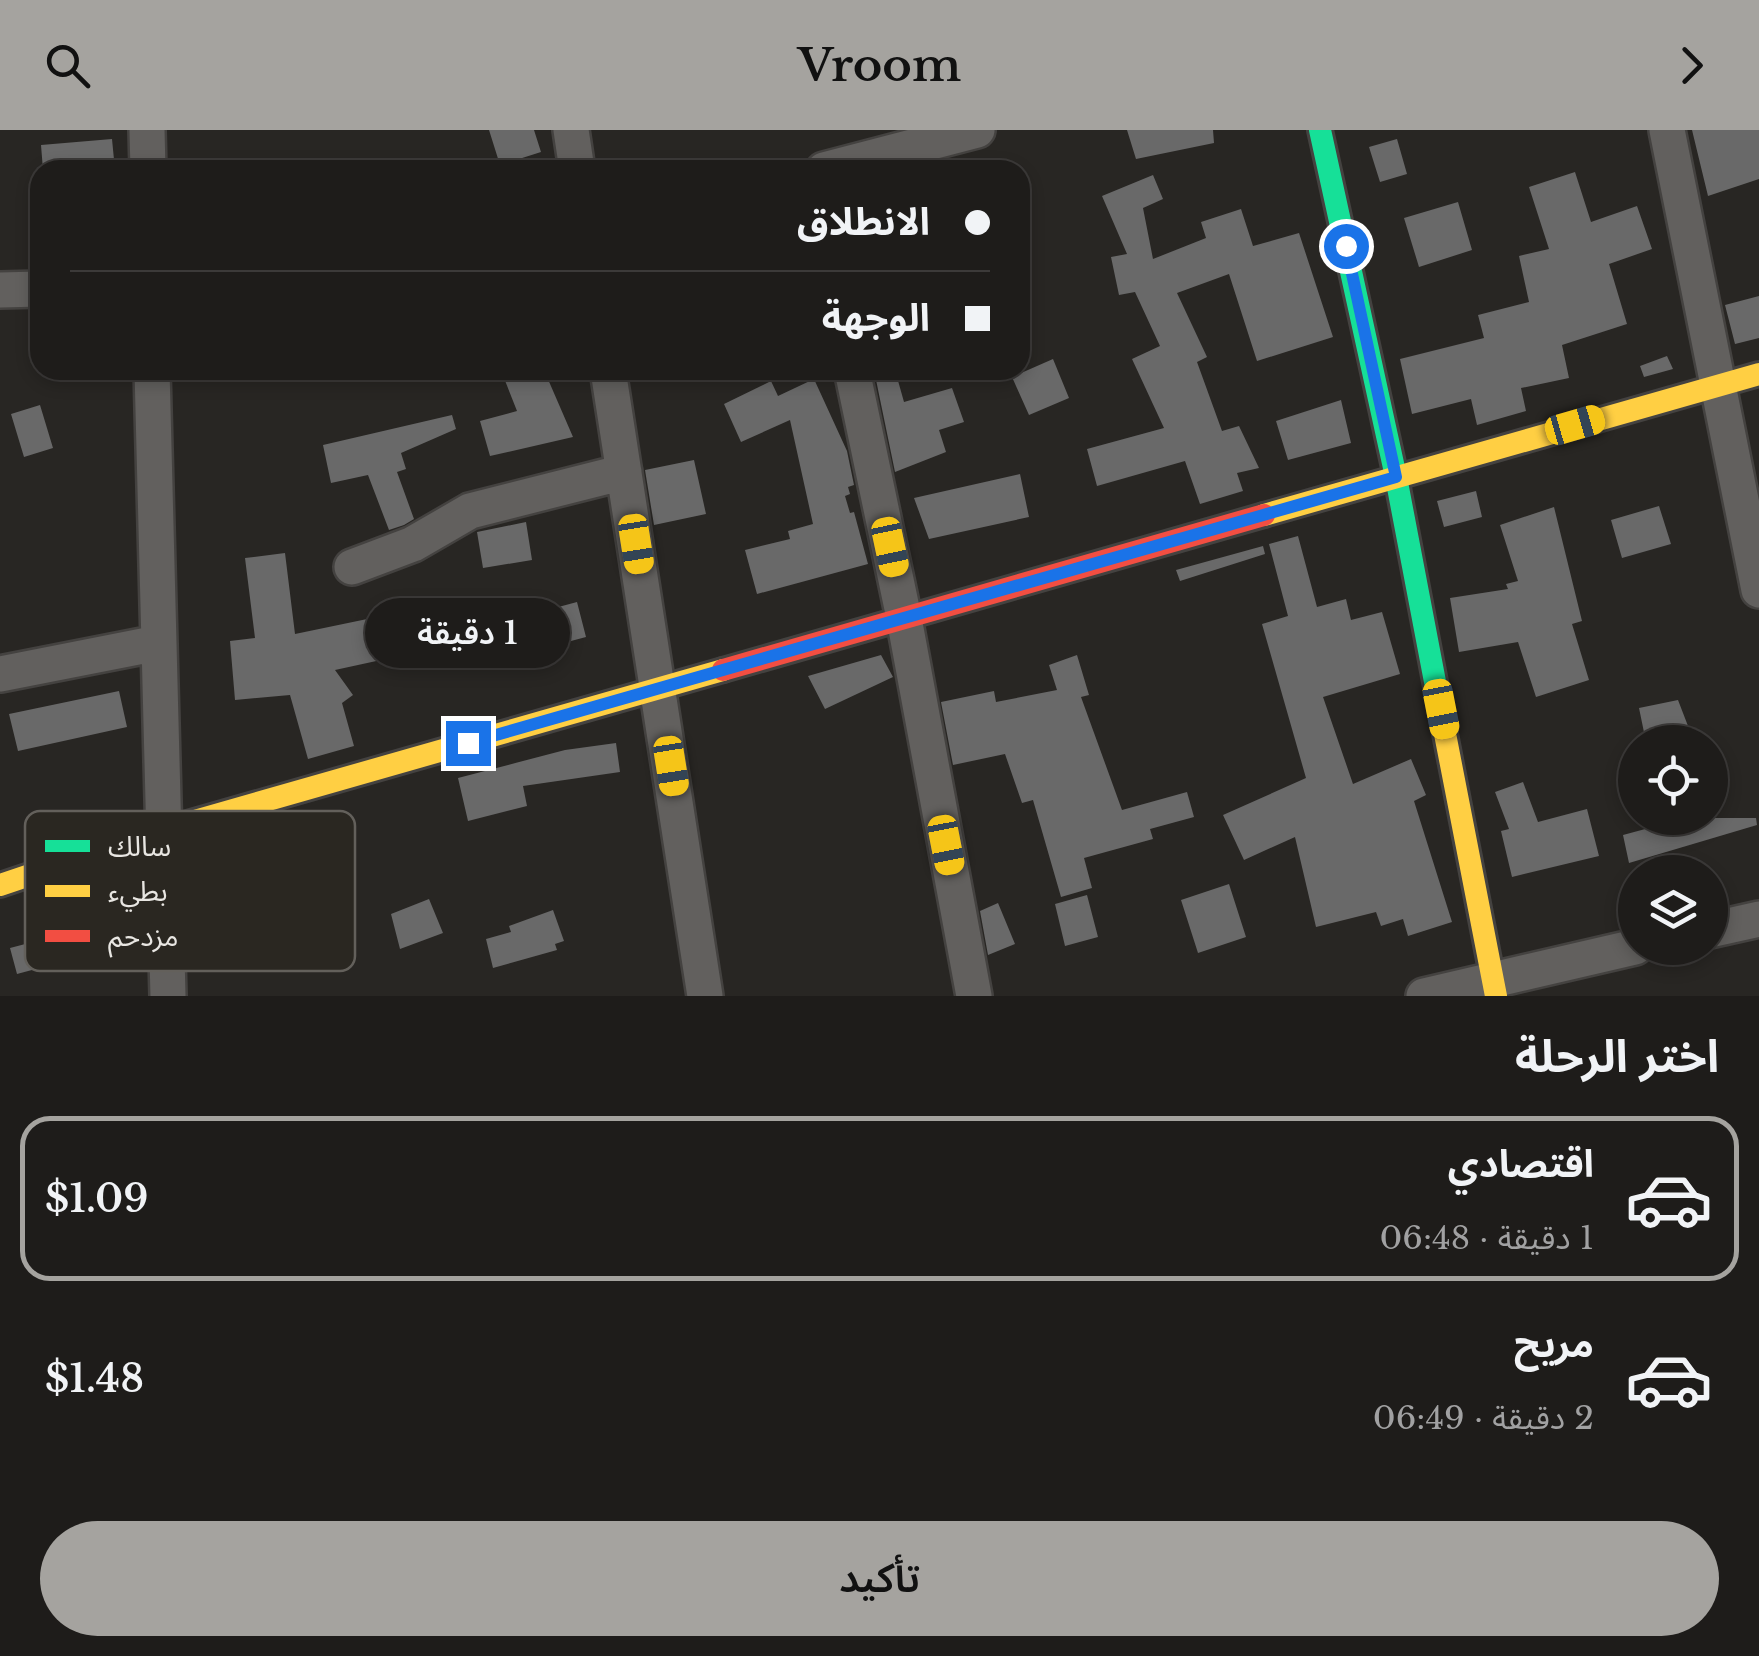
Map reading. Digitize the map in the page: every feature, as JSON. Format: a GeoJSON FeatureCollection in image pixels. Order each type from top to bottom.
{"type":"FeatureCollection","features":[{"type":"Feature","properties":{"kind":"street"},"geometry":{"type":"LineString","coordinates":[[147,130],[148,160]]}},
{"type":"Feature","properties":{"kind":"street"},"geometry":{"type":"LineString","coordinates":[[571,130],[576,160]]}},
{"type":"Feature","properties":{"kind":"street"},"geometry":{"type":"LineString","coordinates":[[1320,130],[1396,477],[1495,987]]}},
{"type":"Feature","properties":{"kind":"street"},"geometry":{"type":"LineString","coordinates":[[1667,130],[1759,590]]}},
{"type":"Feature","properties":{"kind":"street"},"geometry":{"type":"LineString","coordinates":[[861,160],[965,132]]}},
{"type":"Feature","properties":{"kind":"street"},"geometry":{"type":"LineString","coordinates":[[0,290],[30,289]]}},
{"type":"Feature","properties":{"kind":"street"},"geometry":{"type":"LineString","coordinates":[[230,811],[1759,374]]}},
{"type":"Feature","properties":{"kind":"street"},"geometry":{"type":"LineString","coordinates":[[152,380],[162,811]]}},
{"type":"Feature","properties":{"kind":"street"},"geometry":{"type":"LineString","coordinates":[[610,380],[705,996]]}},
{"type":"Feature","properties":{"kind":"street"},"geometry":{"type":"LineString","coordinates":[[854,380],[904,618],[974,996]]}},
{"type":"Feature","properties":{"kind":"street"},"geometry":{"type":"LineString","coordinates":[[352,567],[413,544],[470,511],[624,472]]}},
{"type":"Feature","properties":{"kind":"street"},"geometry":{"type":"LineString","coordinates":[[0,674],[158,643]]}},
{"type":"Feature","properties":{"kind":"street"},"geometry":{"type":"LineString","coordinates":[[0,885],[25,877]]}},
{"type":"Feature","properties":{"kind":"street"},"geometry":{"type":"LineString","coordinates":[[1728,926],[1759,919]]}},
{"type":"Feature","properties":{"kind":"street"},"geometry":{"type":"LineString","coordinates":[[1424,996],[1495,987],[1618,952]]}},
{"type":"Feature","properties":{"kind":"street"},"geometry":{"type":"LineString","coordinates":[[167,971],[168,996]]}},
{"type":"Feature","properties":{"kind":"building"},"geometry":{"type":"Polygon","coordinates":[[[489,130],[534,130],[541,152],[516,160],[498,160],[489,130]]]}},
{"type":"Feature","properties":{"kind":"building"},"geometry":{"type":"Polygon","coordinates":[[[1127,130],[1213,130],[1214,143],[1136,159],[1127,130]]]}},
{"type":"Feature","properties":{"kind":"building"},"geometry":{"type":"Polygon","coordinates":[[[1692,130],[1759,130],[1759,179],[1708,196],[1692,130]]]}},
{"type":"Feature","properties":{"kind":"building"},"geometry":{"type":"Polygon","coordinates":[[[112,139],[114,160],[42,160],[41,145],[112,139]]]}},
{"type":"Feature","properties":{"kind":"building"},"geometry":{"type":"Polygon","coordinates":[[[1397,139],[1407,174],[1380,182],[1369,147],[1397,139]]]}},
{"type":"Feature","properties":{"kind":"building"},"geometry":{"type":"Polygon","coordinates":[[[1575,172],[1591,222],[1637,206],[1652,249],[1609,264],[1627,324],[1562,345],[1569,378],[1521,388],[1526,411],[1477,425],[1471,399],[1412,414],[1400,359],[1484,338],[1478,315],[1529,302],[1519,256],[1549,249],[1529,187],[1575,172]]]}},
{"type":"Feature","properties":{"kind":"building"},"geometry":{"type":"Polygon","coordinates":[[[1153,175],[1163,199],[1143,208],[1153,259],[1206,238],[1201,222],[1241,209],[1253,246],[1299,233],[1333,337],[1257,361],[1229,274],[1177,293],[1207,357],[1197,362],[1222,431],[1239,426],[1259,468],[1237,473],[1243,491],[1200,504],[1185,461],[1097,486],[1087,449],[1164,428],[1132,359],[1160,346],[1135,292],[1119,295],[1111,257],[1127,254],[1102,196],[1153,175]]]}},
{"type":"Feature","properties":{"kind":"building"},"geometry":{"type":"Polygon","coordinates":[[[1458,202],[1472,250],[1419,267],[1404,218],[1458,202]]]}},
{"type":"Feature","properties":{"kind":"building"},"geometry":{"type":"Polygon","coordinates":[[[1759,296],[1759,338],[1735,344],[1725,305],[1759,296]]]}},
{"type":"Feature","properties":{"kind":"building"},"geometry":{"type":"Polygon","coordinates":[[[1667,356],[1673,369],[1644,377],[1640,366],[1667,356]]]}},
{"type":"Feature","properties":{"kind":"building"},"geometry":{"type":"Polygon","coordinates":[[[1053,359],[1069,398],[1029,415],[1013,380],[1030,380],[1030,369],[1053,359]]]}},
{"type":"Feature","properties":{"kind":"building"},"geometry":{"type":"Polygon","coordinates":[[[505,380],[548,380],[573,437],[490,456],[480,421],[517,411],[505,380]]]}},
{"type":"Feature","properties":{"kind":"building"},"geometry":{"type":"Polygon","coordinates":[[[814,380],[847,451],[854,485],[848,487],[850,494],[845,496],[850,513],[854,512],[868,564],[757,594],[745,550],[790,539],[788,531],[813,524],[790,420],[741,442],[724,404],[771,381],[778,396],[814,380]]]}},
{"type":"Feature","properties":{"kind":"building"},"geometry":{"type":"Polygon","coordinates":[[[876,380],[898,380],[904,402],[952,388],[964,422],[939,430],[946,452],[895,472],[876,380]]]}},
{"type":"Feature","properties":{"kind":"building"},"geometry":{"type":"Polygon","coordinates":[[[1341,400],[1351,443],[1288,460],[1276,421],[1341,400]]]}},
{"type":"Feature","properties":{"kind":"building"},"geometry":{"type":"Polygon","coordinates":[[[40,405],[53,448],[24,457],[11,414],[40,405]]]}},
{"type":"Feature","properties":{"kind":"building"},"geometry":{"type":"Polygon","coordinates":[[[452,415],[456,429],[401,453],[406,469],[397,472],[414,519],[404,525],[389,530],[368,475],[331,483],[323,445],[452,415]]]}},
{"type":"Feature","properties":{"kind":"building"},"geometry":{"type":"Polygon","coordinates":[[[694,460],[706,514],[654,525],[645,470],[694,460]]]}},
{"type":"Feature","properties":{"kind":"building"},"geometry":{"type":"Polygon","coordinates":[[[1020,474],[1029,517],[929,539],[914,498],[1020,474]]]}},
{"type":"Feature","properties":{"kind":"building"},"geometry":{"type":"Polygon","coordinates":[[[1476,491],[1482,517],[1444,527],[1437,501],[1476,491]]]}},
{"type":"Feature","properties":{"kind":"building"},"geometry":{"type":"Polygon","coordinates":[[[1659,506],[1671,544],[1622,558],[1611,520],[1659,506]]]}},
{"type":"Feature","properties":{"kind":"building"},"geometry":{"type":"Polygon","coordinates":[[[1554,507],[1582,621],[1572,624],[1589,680],[1536,697],[1518,642],[1459,652],[1450,598],[1508,589],[1506,584],[1518,581],[1500,525],[1554,507]]]}},
{"type":"Feature","properties":{"kind":"building"},"geometry":{"type":"Polygon","coordinates":[[[526,522],[532,560],[483,568],[477,532],[526,522]]]}},
{"type":"Feature","properties":{"kind":"building"},"geometry":{"type":"Polygon","coordinates":[[[1298,536],[1317,607],[1346,599],[1351,620],[1382,612],[1400,674],[1323,697],[1353,784],[1411,759],[1426,795],[1414,801],[1452,922],[1408,936],[1403,919],[1381,926],[1376,912],[1316,927],[1295,837],[1244,860],[1223,815],[1306,778],[1262,624],[1288,616],[1269,544],[1298,536]]]}},
{"type":"Feature","properties":{"kind":"building"},"geometry":{"type":"Polygon","coordinates":[[[1263,546],[1265,554],[1180,581],[1176,570],[1263,546]]]}},
{"type":"Feature","properties":{"kind":"building"},"geometry":{"type":"Polygon","coordinates":[[[285,553],[295,634],[372,618],[381,660],[335,670],[353,695],[342,703],[354,746],[308,759],[290,695],[235,700],[230,641],[255,638],[245,558],[285,553]]]}},
{"type":"Feature","properties":{"kind":"building"},"geometry":{"type":"Polygon","coordinates":[[[464,599],[478,637],[431,654],[417,616],[464,599]]]}},
{"type":"Feature","properties":{"kind":"building"},"geometry":{"type":"Polygon","coordinates":[[[577,602],[586,637],[511,657],[502,622],[577,602]]]}},
{"type":"Feature","properties":{"kind":"building"},"geometry":{"type":"Polygon","coordinates":[[[881,655],[893,677],[825,709],[808,676],[881,655]]]}},
{"type":"Feature","properties":{"kind":"building"},"geometry":{"type":"Polygon","coordinates":[[[1077,655],[1089,695],[1081,697],[1122,810],[1187,792],[1194,817],[1150,829],[1153,839],[1084,858],[1092,888],[1061,897],[1033,800],[1022,803],[1005,754],[953,765],[941,702],[994,691],[996,702],[1057,690],[1049,665],[1077,655]]]}},
{"type":"Feature","properties":{"kind":"building"},"geometry":{"type":"Polygon","coordinates":[[[119,691],[127,727],[18,751],[9,714],[119,691]]]}},
{"type":"Feature","properties":{"kind":"building"},"geometry":{"type":"Polygon","coordinates":[[[1678,700],[1688,725],[1642,725],[1639,708],[1678,700]]]}},
{"type":"Feature","properties":{"kind":"building"},"geometry":{"type":"Polygon","coordinates":[[[616,743],[620,772],[523,786],[527,806],[468,821],[458,778],[565,750],[616,743]]]}},
{"type":"Feature","properties":{"kind":"building"},"geometry":{"type":"Polygon","coordinates":[[[1523,782],[1538,822],[1587,809],[1599,856],[1512,877],[1501,831],[1509,829],[1495,792],[1523,782]]]}},
{"type":"Feature","properties":{"kind":"building"},"geometry":{"type":"Polygon","coordinates":[[[1728,818],[1756,818],[1757,825],[1728,834],[1728,818]]]}},
{"type":"Feature","properties":{"kind":"building"},"geometry":{"type":"Polygon","coordinates":[[[1623,835],[1723,835],[1656,855],[1627,855],[1623,835]]]}},
{"type":"Feature","properties":{"kind":"building"},"geometry":{"type":"Polygon","coordinates":[[[1229,884],[1246,937],[1198,953],[1181,900],[1229,884]]]}},
{"type":"Feature","properties":{"kind":"building"},"geometry":{"type":"Polygon","coordinates":[[[1087,895],[1098,937],[1065,946],[1055,904],[1087,895]]]}},
{"type":"Feature","properties":{"kind":"building"},"geometry":{"type":"Polygon","coordinates":[[[429,899],[443,933],[400,949],[391,914],[429,899]]]}},
{"type":"Feature","properties":{"kind":"building"},"geometry":{"type":"Polygon","coordinates":[[[998,903],[1015,944],[988,955],[980,911],[998,903]]]}},
{"type":"Feature","properties":{"kind":"building"},"geometry":{"type":"Polygon","coordinates":[[[553,910],[564,941],[555,944],[557,950],[493,968],[486,939],[511,932],[509,926],[553,910]]]}},
{"type":"Feature","properties":{"kind":"building"},"geometry":{"type":"Polygon","coordinates":[[[25,944],[25,971],[28,971],[17,974],[10,948],[25,944]]]}},
{"type":"Feature","properties":{"kind":"traffic: fast"},"geometry":{"type":"LineString","coordinates":[[1320,130],[1396,477],[1440,708]]}},
{"type":"Feature","properties":{"kind":"traffic: slow"},"geometry":{"type":"LineString","coordinates":[[1264,515],[1759,374]]}},
{"type":"Feature","properties":{"kind":"traffic: slow"},"geometry":{"type":"LineString","coordinates":[[230,811],[723,670]]}},
{"type":"Feature","properties":{"kind":"traffic: slow"},"geometry":{"type":"LineString","coordinates":[[1440,708],[1496,996]]}},
{"type":"Feature","properties":{"kind":"traffic: slow"},"geometry":{"type":"LineString","coordinates":[[0,885],[25,877]]}},
{"type":"Feature","properties":{"kind":"traffic: jam"},"geometry":{"type":"LineString","coordinates":[[723,670],[1264,515]]}},
{"type":"Feature","properties":{"kind":"route"},"geometry":{"type":"LineString","coordinates":[[468,743],[1396,477],[1346,246]]}}]}
